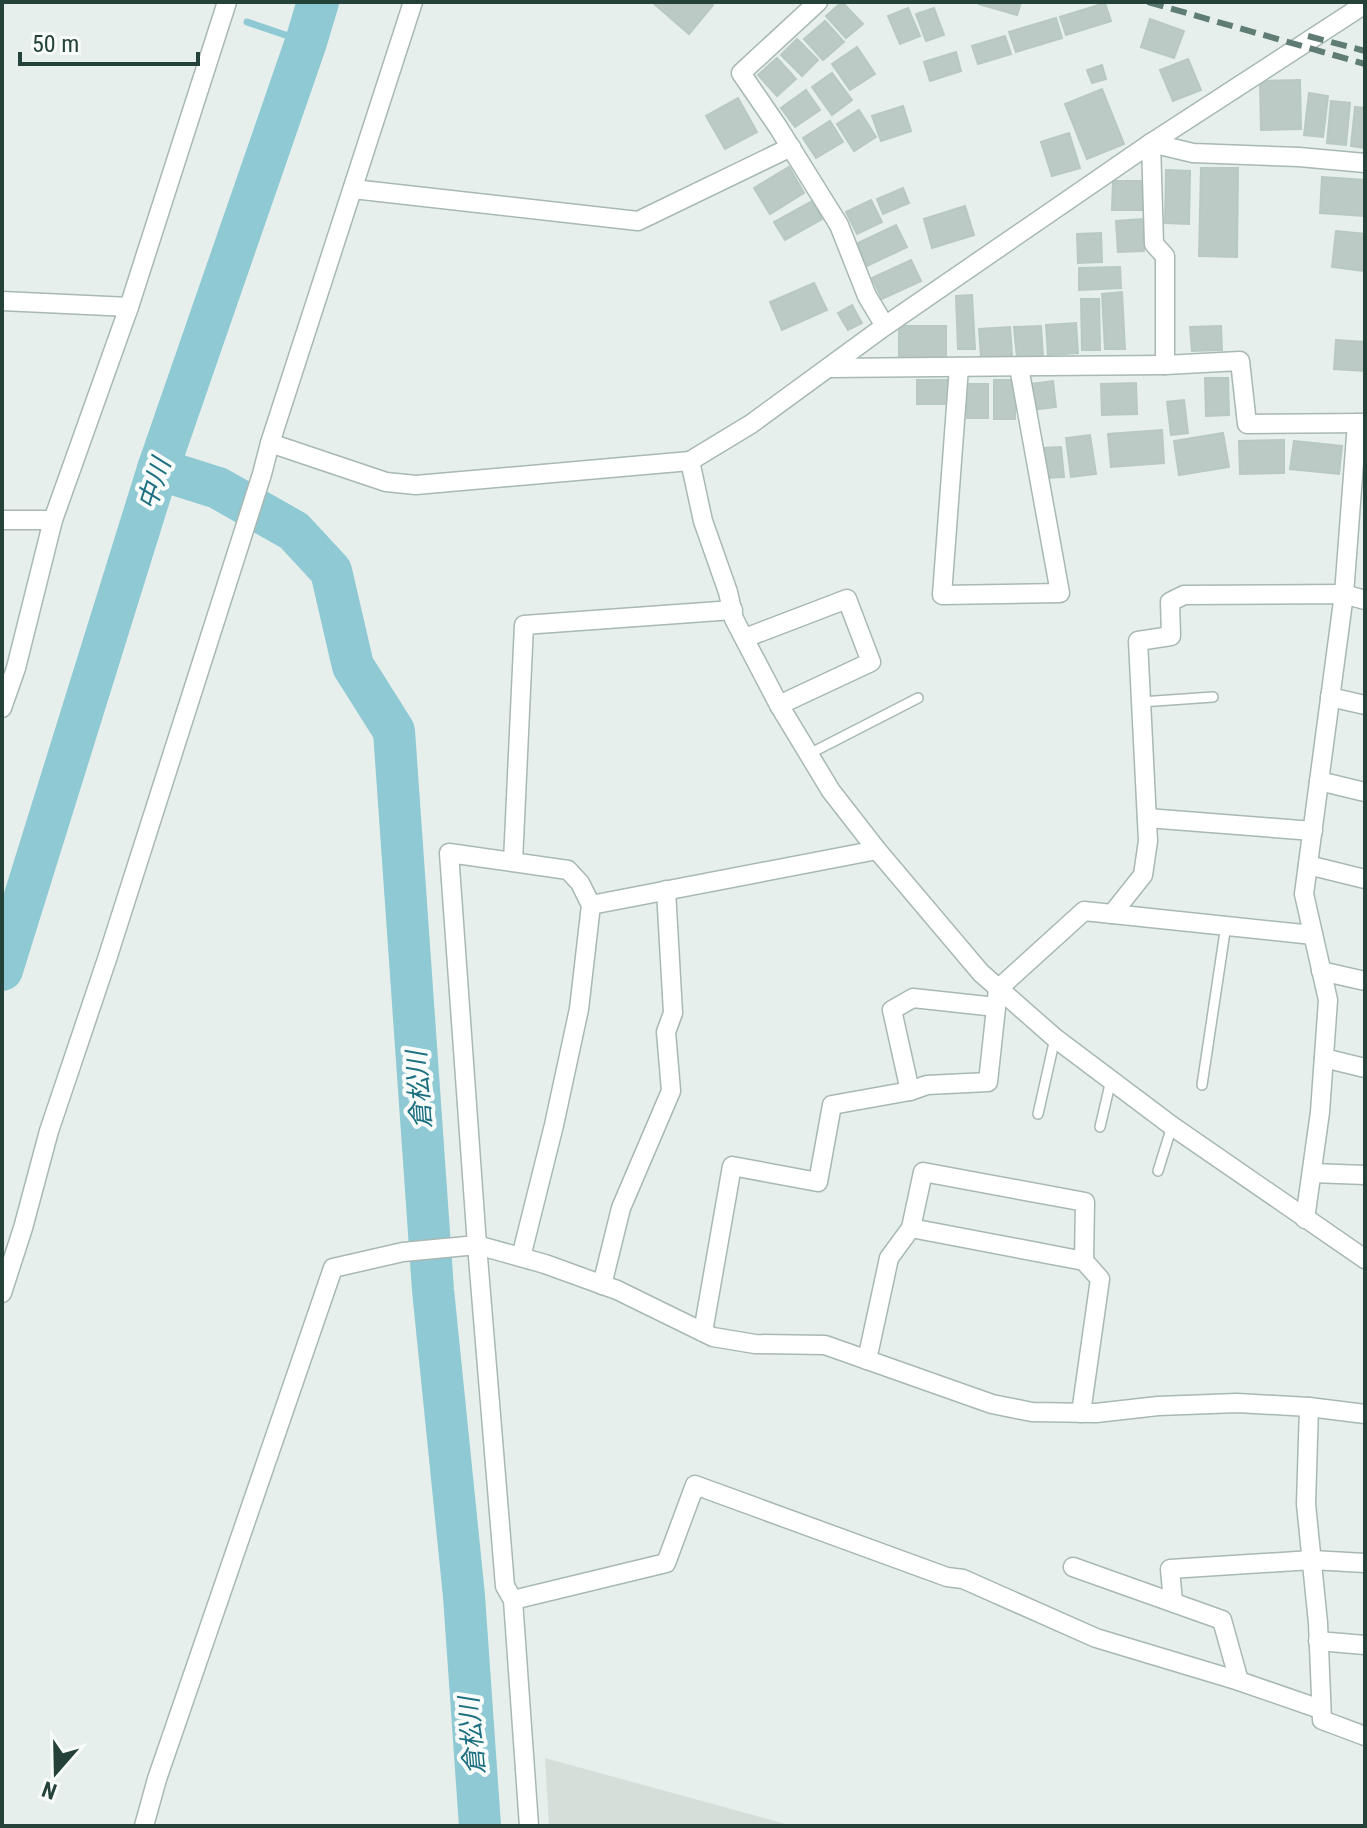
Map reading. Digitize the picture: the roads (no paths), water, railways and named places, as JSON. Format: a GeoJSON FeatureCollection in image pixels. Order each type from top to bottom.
{"type":"FeatureCollection","features":[{"type":"Feature","properties":{"kind":"street"},"geometry":{"type":"LineString","coordinates":[[2,708],[16,668],[53,520],[129,307],[227,2]]}},
{"type":"Feature","properties":{"kind":"street"},"geometry":{"type":"LineString","coordinates":[[2,1293],[49,1131],[107,959],[413,2]]}},
{"type":"Feature","properties":{"kind":"street"},"geometry":{"type":"LineString","coordinates":[[818,2],[741,73],[839,225],[867,296],[885,326]]}},
{"type":"Feature","properties":{"kind":"street"},"geometry":{"type":"LineString","coordinates":[[270,443],[386,482],[416,485],[690,461],[751,424],[885,326],[1151,143],[1365,4]]}},
{"type":"Feature","properties":{"kind":"street"},"geometry":{"type":"LineString","coordinates":[[1151,143],[1193,153],[1365,163]]}},
{"type":"Feature","properties":{"kind":"street"},"geometry":{"type":"LineString","coordinates":[[1151,143],[1154,244],[1165,256],[1165,365]]}},
{"type":"Feature","properties":{"kind":"street"},"geometry":{"type":"LineString","coordinates":[[353,189],[638,221],[791,147]]}},
{"type":"Feature","properties":{"kind":"street"},"geometry":{"type":"LineString","coordinates":[[2,301],[129,307]]}},
{"type":"Feature","properties":{"kind":"street"},"geometry":{"type":"LineString","coordinates":[[827,368],[1165,365],[1240,361],[1247,424],[1361,423],[1344,594],[1304,894],[1328,1000],[1320,1112],[1305,1219]]}},
{"type":"Feature","properties":{"kind":"street"},"geometry":{"type":"LineString","coordinates":[[959,367],[942,595],[1060,593],[1019,367]]}},
{"type":"Feature","properties":{"kind":"street"},"geometry":{"type":"LineString","coordinates":[[690,461],[703,521],[728,592],[734,619],[779,705],[831,791],[981,973],[997,998],[1172,1126],[1365,1259]]}},
{"type":"Feature","properties":{"kind":"street"},"geometry":{"type":"LineString","coordinates":[[2,520],[53,520]]}},
{"type":"Feature","properties":{"kind":"street"},"geometry":{"type":"LineString","coordinates":[[1112,914],[1143,875],[1148,841],[1138,641],[1171,636],[1170,602],[1184,595],[1344,594],[1365,600]]}},
{"type":"Feature","properties":{"kind":"street"},"geometry":{"type":"LineString","coordinates":[[745,638],[847,599],[871,662],[779,705]]}},
{"type":"Feature","properties":{"kind":"street"},"geometry":{"type":"LineString","coordinates":[[513,862],[524,625],[733,610]]}},
{"type":"Feature","properties":{"kind":"street"},"geometry":{"type":"LineString","coordinates":[[1330,697],[1365,705]]}},
{"type":"Feature","properties":{"kind":"street"},"geometry":{"type":"LineString","coordinates":[[1319,781],[1365,792]]}},
{"type":"Feature","properties":{"kind":"street"},"geometry":{"type":"LineString","coordinates":[[1147,818],[1313,831]]}},
{"type":"Feature","properties":{"kind":"street"},"geometry":{"type":"LineString","coordinates":[[591,905],[877,850]]}},
{"type":"Feature","properties":{"kind":"street"},"geometry":{"type":"LineString","coordinates":[[521,1257],[579,1009],[591,905],[580,883],[568,870],[449,853],[471,1245],[505,1586],[513,1600],[529,1826]]}},
{"type":"Feature","properties":{"kind":"street"},"geometry":{"type":"LineString","coordinates":[[1308,865],[1365,879]]}},
{"type":"Feature","properties":{"kind":"street"},"geometry":{"type":"LineString","coordinates":[[602,1285],[621,1208],[671,1091],[666,1032],[673,1013],[666,890]]}},
{"type":"Feature","properties":{"kind":"street"},"geometry":{"type":"LineString","coordinates":[[703,1332],[732,1166],[818,1182],[832,1105],[927,1085],[988,1082],[997,998],[1084,911],[1313,935]]}},
{"type":"Feature","properties":{"kind":"street"},"geometry":{"type":"LineString","coordinates":[[1321,971],[1365,981]]}},
{"type":"Feature","properties":{"kind":"street"},"geometry":{"type":"LineString","coordinates":[[910,1091],[892,1010],[913,998],[997,998]]}},
{"type":"Feature","properties":{"kind":"street"},"geometry":{"type":"LineString","coordinates":[[1324,1058],[1365,1068]]}},
{"type":"Feature","properties":{"kind":"street"},"geometry":{"type":"LineString","coordinates":[[867,1360],[889,1258],[911,1228],[923,1172],[1085,1202],[1084,1261]]}},
{"type":"Feature","properties":{"kind":"street"},"geometry":{"type":"LineString","coordinates":[[1312,1173],[1365,1175]]}},
{"type":"Feature","properties":{"kind":"street"},"geometry":{"type":"LineString","coordinates":[[911,1228],[1084,1261],[1100,1279],[1081,1413]]}},
{"type":"Feature","properties":{"kind":"street"},"geometry":{"type":"LineString","coordinates":[[144,1826],[157,1779],[333,1268],[410,1251],[471,1245],[521,1257],[602,1285],[713,1337],[755,1344],[825,1345],[992,1404],[1032,1412],[1096,1413],[1158,1406],[1237,1403],[1365,1414]]}},
{"type":"Feature","properties":{"kind":"street"},"geometry":{"type":"LineString","coordinates":[[1309,1407],[1306,1504],[1318,1641],[1320,1709],[1322,1720],[1365,1736]]}},
{"type":"Feature","properties":{"kind":"street"},"geometry":{"type":"LineString","coordinates":[[513,1600],[666,1563],[695,1485],[947,1577],[963,1579],[1096,1638],[1320,1709]]}},
{"type":"Feature","properties":{"kind":"street"},"geometry":{"type":"LineString","coordinates":[[1173,1602],[1170,1569],[1312,1560],[1365,1563]]}},
{"type":"Feature","properties":{"kind":"street"},"geometry":{"type":"LineString","coordinates":[[1073,1567],[1222,1620],[1239,1681]]}},
{"type":"Feature","properties":{"kind":"street"},"geometry":{"type":"LineString","coordinates":[[1318,1641],[1365,1645]]}},
{"type":"Feature","properties":{"kind":"lane"},"geometry":{"type":"LineString","coordinates":[[1141,702],[1213,697]]}},
{"type":"Feature","properties":{"kind":"lane"},"geometry":{"type":"LineString","coordinates":[[809,754],[918,698]]}},
{"type":"Feature","properties":{"kind":"lane"},"geometry":{"type":"LineString","coordinates":[[1202,1085],[1226,925]]}},
{"type":"Feature","properties":{"kind":"lane"},"geometry":{"type":"LineString","coordinates":[[1038,1114],[1055,1038]]}},
{"type":"Feature","properties":{"kind":"lane"},"geometry":{"type":"LineString","coordinates":[[1100,1127],[1111,1080]]}},
{"type":"Feature","properties":{"kind":"lane"},"geometry":{"type":"LineString","coordinates":[[1158,1171],[1172,1126]]}},
{"type":"Feature","properties":{"kind":"waterway","name":"中川"},"geometry":{"type":"LineString","coordinates":[[2,970],[158,469],[318,2]]}},
{"type":"Feature","properties":{"kind":"waterway"},"geometry":{"type":"LineString","coordinates":[[247,22],[306,42]]}},
{"type":"Feature","properties":{"kind":"waterway","name":"倉松川"},"geometry":{"type":"LineString","coordinates":[[158,469],[218,488],[294,531],[331,571],[353,666],[394,731],[433,1290],[464,1596],[480,1826]]}},
{"type":"Feature","properties":{"kind":"railway"},"geometry":{"type":"LineString","coordinates":[[1148,2],[1365,64]]}},
{"type":"Feature","properties":{"kind":"railway"},"geometry":{"type":"LineString","coordinates":[[1308,36],[1365,51]]}}]}
